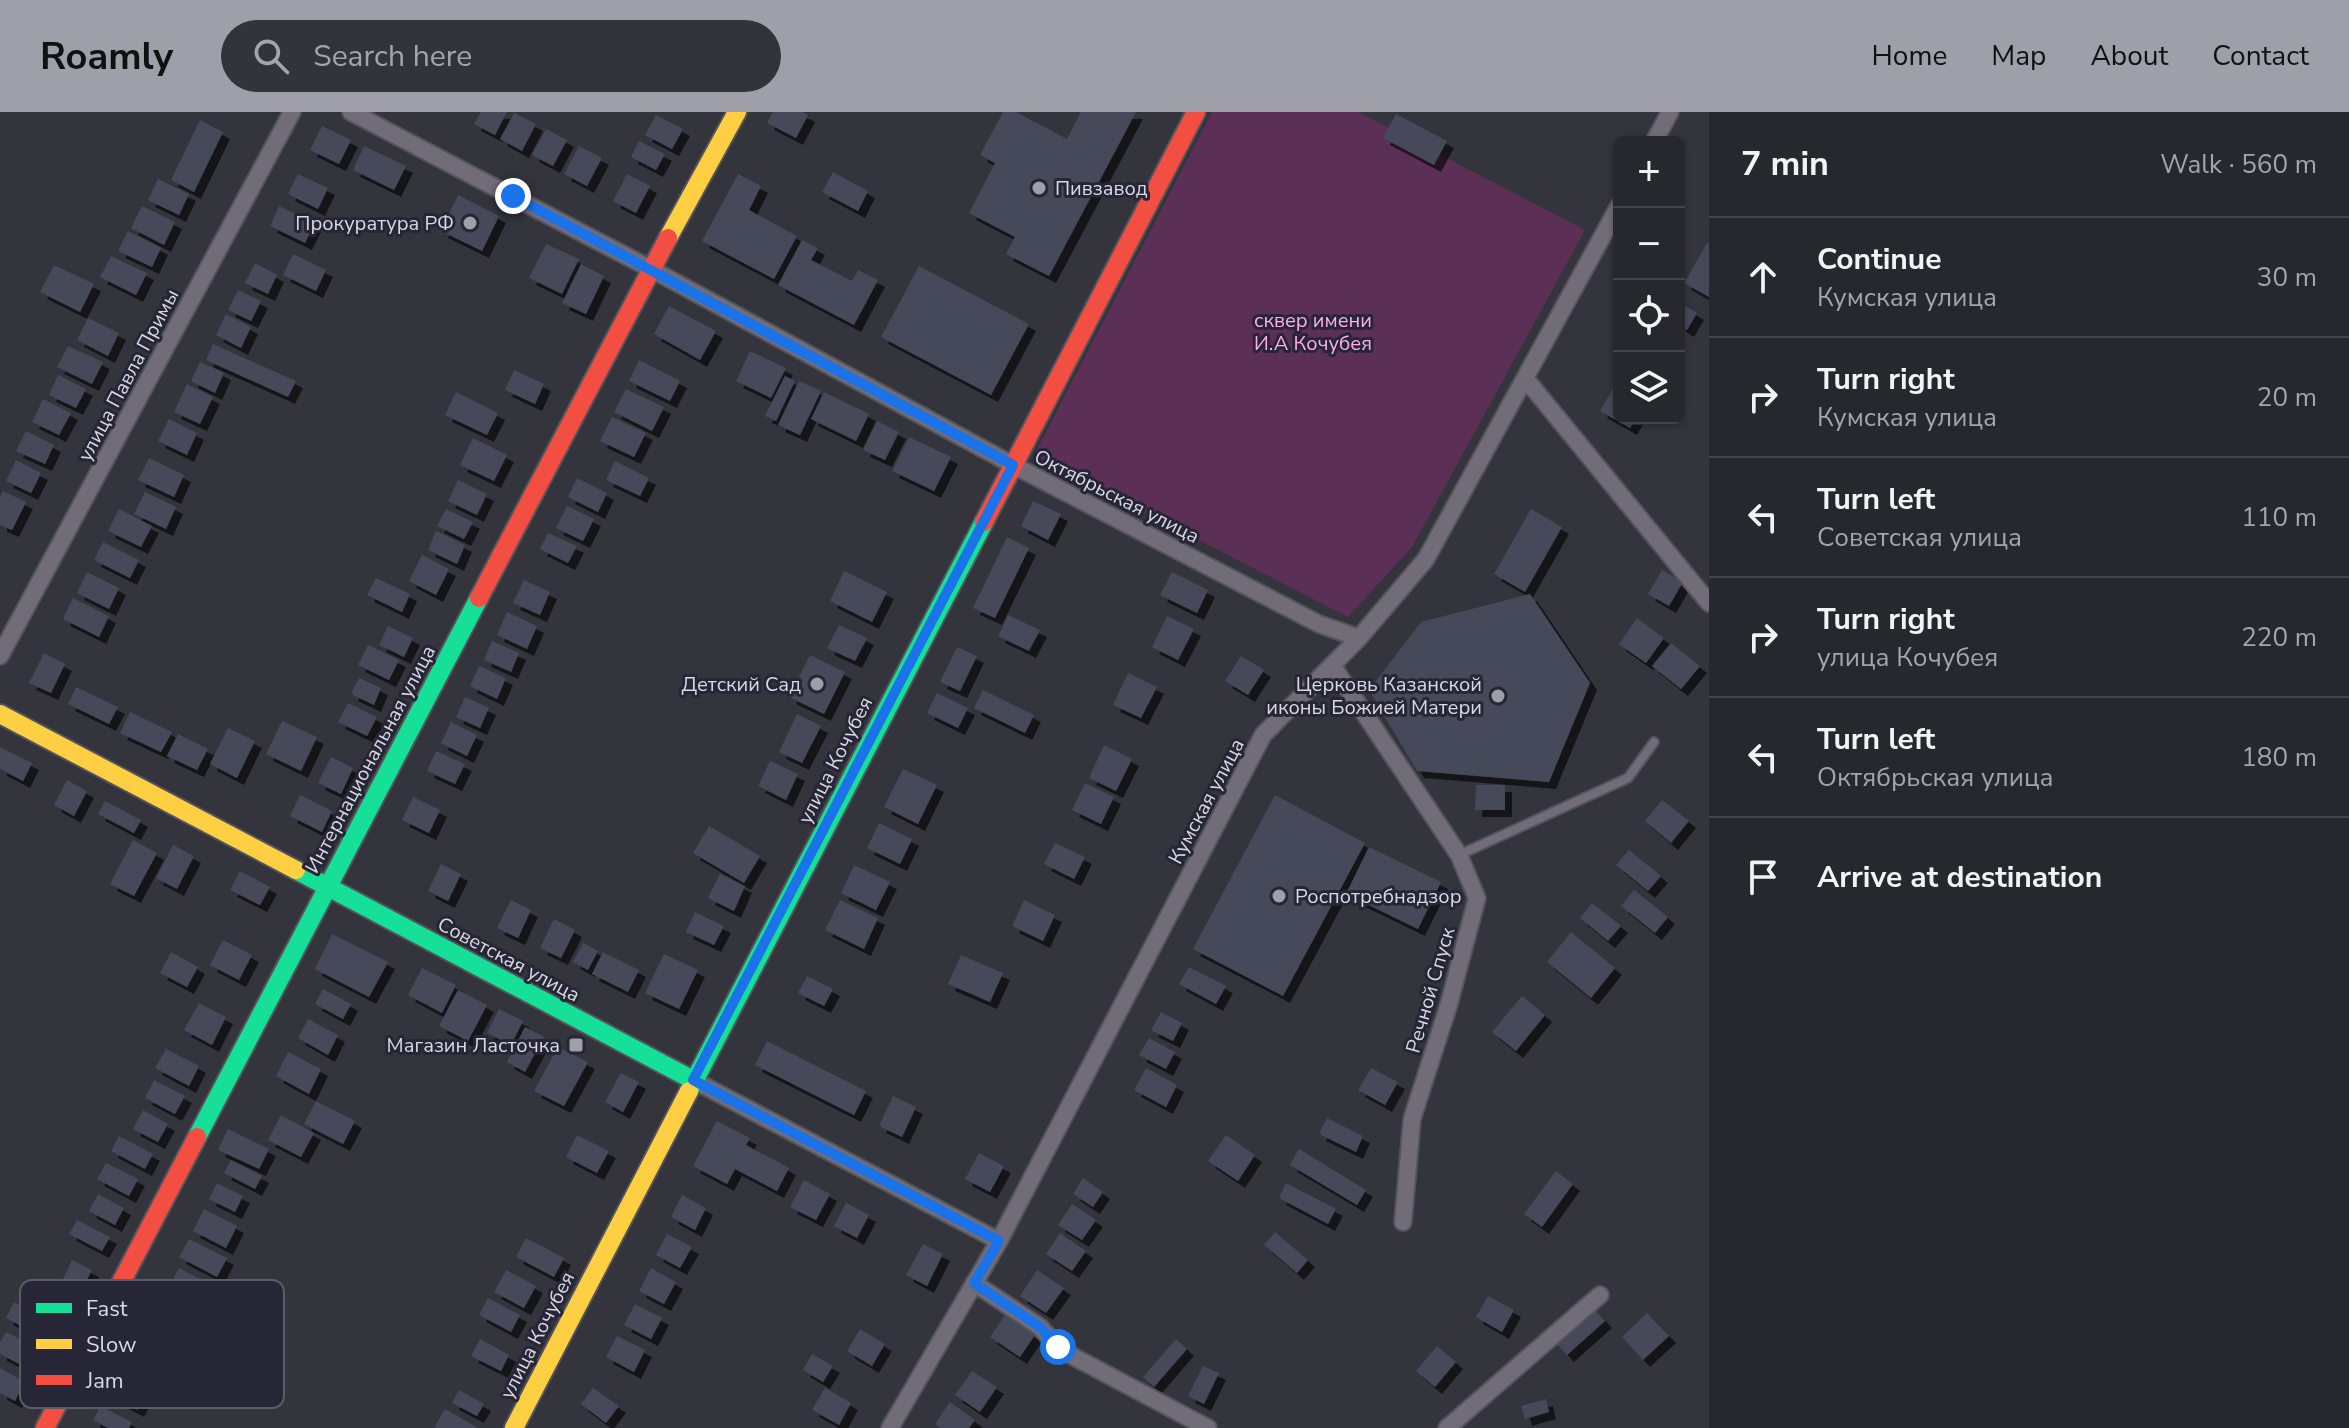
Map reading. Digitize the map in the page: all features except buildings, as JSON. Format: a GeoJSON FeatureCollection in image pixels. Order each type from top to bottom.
{"type":"FeatureCollection","features":[{"type":"Feature","properties":{"kind":"street","name":"улица Павла Примы"},"geometry":{"type":"LineString","coordinates":[[0,656],[292,112]]}},
{"type":"Feature","properties":{"kind":"street","name":"Октябрьская улица"},"geometry":{"type":"LineString","coordinates":[[351,112],[651,269],[1013,465],[1319,624],[1359,638]]}},
{"type":"Feature","properties":{"kind":"street","name":"Интернациональная улица"},"geometry":{"type":"LineString","coordinates":[[123,1280],[651,269],[737,112]]}},
{"type":"Feature","properties":{"kind":"street","name":"улица Кочубея"},"geometry":{"type":"LineString","coordinates":[[514,1428],[1196,112]]}},
{"type":"Feature","properties":{"kind":"street"},"geometry":{"type":"LineString","coordinates":[[1657,136],[1670,112]]}},
{"type":"Feature","properties":{"kind":"street","name":"Кумская улица"},"geometry":{"type":"LineString","coordinates":[[890,1428],[999,1241],[1263,735],[1359,638],[1426,559],[1618,208]]}},
{"type":"Feature","properties":{"kind":"street"},"geometry":{"type":"LineString","coordinates":[[1525,378],[1709,603]]}},
{"type":"Feature","properties":{"kind":"street","name":"Речной Спуск"},"geometry":{"type":"LineString","coordinates":[[1332,665],[1459,855],[1477,898],[1449,1004],[1412,1119],[1403,1222]]}},
{"type":"Feature","properties":{"kind":"street","name":"Советская улица"},"geometry":{"type":"LineString","coordinates":[[0,714],[999,1241]]}},
{"type":"Feature","properties":{"kind":"street"},"geometry":{"type":"LineString","coordinates":[[974,1283],[1040,1327],[1058,1347],[1208,1428]]}},
{"type":"Feature","properties":{"kind":"street"},"geometry":{"type":"LineString","coordinates":[[1447,1428],[1600,1295]]}},
{"type":"Feature","properties":{"kind":"street"},"geometry":{"type":"LineString","coordinates":[[527,1428],[537,1384]]}},
{"type":"Feature","properties":{"kind":"street","name":"Интернациональная улица"},"geometry":{"type":"LineString","coordinates":[[45,1428],[56,1408]]}},
{"type":"Feature","properties":{"kind":"lane"},"geometry":{"type":"LineString","coordinates":[[1459,855],[1628,778],[1654,742]]}},
{"type":"Feature","properties":{"kind":"green space","name":"сквер имени И.А Кочубея"},"geometry":{"type":"Polygon","coordinates":[[[1212,112],[1358,112],[1585,230],[1412,547],[1348,617],[1034,455],[1212,112]]]}},
{"type":"Feature","properties":{"kind":"traffic: fast"},"geometry":{"type":"LineString","coordinates":[[689,1091],[984,522]]}},
{"type":"Feature","properties":{"kind":"traffic: fast"},"geometry":{"type":"LineString","coordinates":[[197,1137],[479,598]]}},
{"type":"Feature","properties":{"kind":"traffic: fast"},"geometry":{"type":"LineString","coordinates":[[296,870],[693,1080]]}},
{"type":"Feature","properties":{"kind":"traffic: slow"},"geometry":{"type":"LineString","coordinates":[[668,238],[737,112]]}},
{"type":"Feature","properties":{"kind":"traffic: slow"},"geometry":{"type":"LineString","coordinates":[[0,714],[296,870]]}},
{"type":"Feature","properties":{"kind":"traffic: slow"},"geometry":{"type":"LineString","coordinates":[[514,1428],[689,1091]]}},
{"type":"Feature","properties":{"kind":"traffic: jam"},"geometry":{"type":"LineString","coordinates":[[984,522],[1196,112]]}},
{"type":"Feature","properties":{"kind":"traffic: jam"},"geometry":{"type":"LineString","coordinates":[[479,598],[668,238]]}},
{"type":"Feature","properties":{"kind":"traffic: jam"},"geometry":{"type":"LineString","coordinates":[[122,1280],[197,1137]]}},
{"type":"Feature","properties":{"kind":"traffic: jam"},"geometry":{"type":"LineString","coordinates":[[45,1428],[55,1408]]}},
{"type":"Feature","properties":{"kind":"place","name":"Пивзавод"},"geometry":{"type":"Point","coordinates":[1039,188]}},
{"type":"Feature","properties":{"kind":"place","name":"Прокуратура РФ"},"geometry":{"type":"Point","coordinates":[470,223]}},
{"type":"Feature","properties":{"kind":"place","name":"Детский Сад"},"geometry":{"type":"Point","coordinates":[817,684]}},
{"type":"Feature","properties":{"kind":"place","name":"Церковь Казанской иконы Божией Матери"},"geometry":{"type":"Point","coordinates":[1498,696]}},
{"type":"Feature","properties":{"kind":"place","name":"Роспотребнадзор"},"geometry":{"type":"Point","coordinates":[1279,896]}},
{"type":"Feature","properties":{"kind":"place","name":"Магазин Ласточка"},"geometry":{"type":"Point","coordinates":[576,1045]}},
{"type":"Feature","properties":{"kind":"route"},"geometry":{"type":"LineString","coordinates":[[513,196],[1013,465],[693,1080],[999,1241],[974,1283],[1040,1327],[1058,1347]]}}]}
